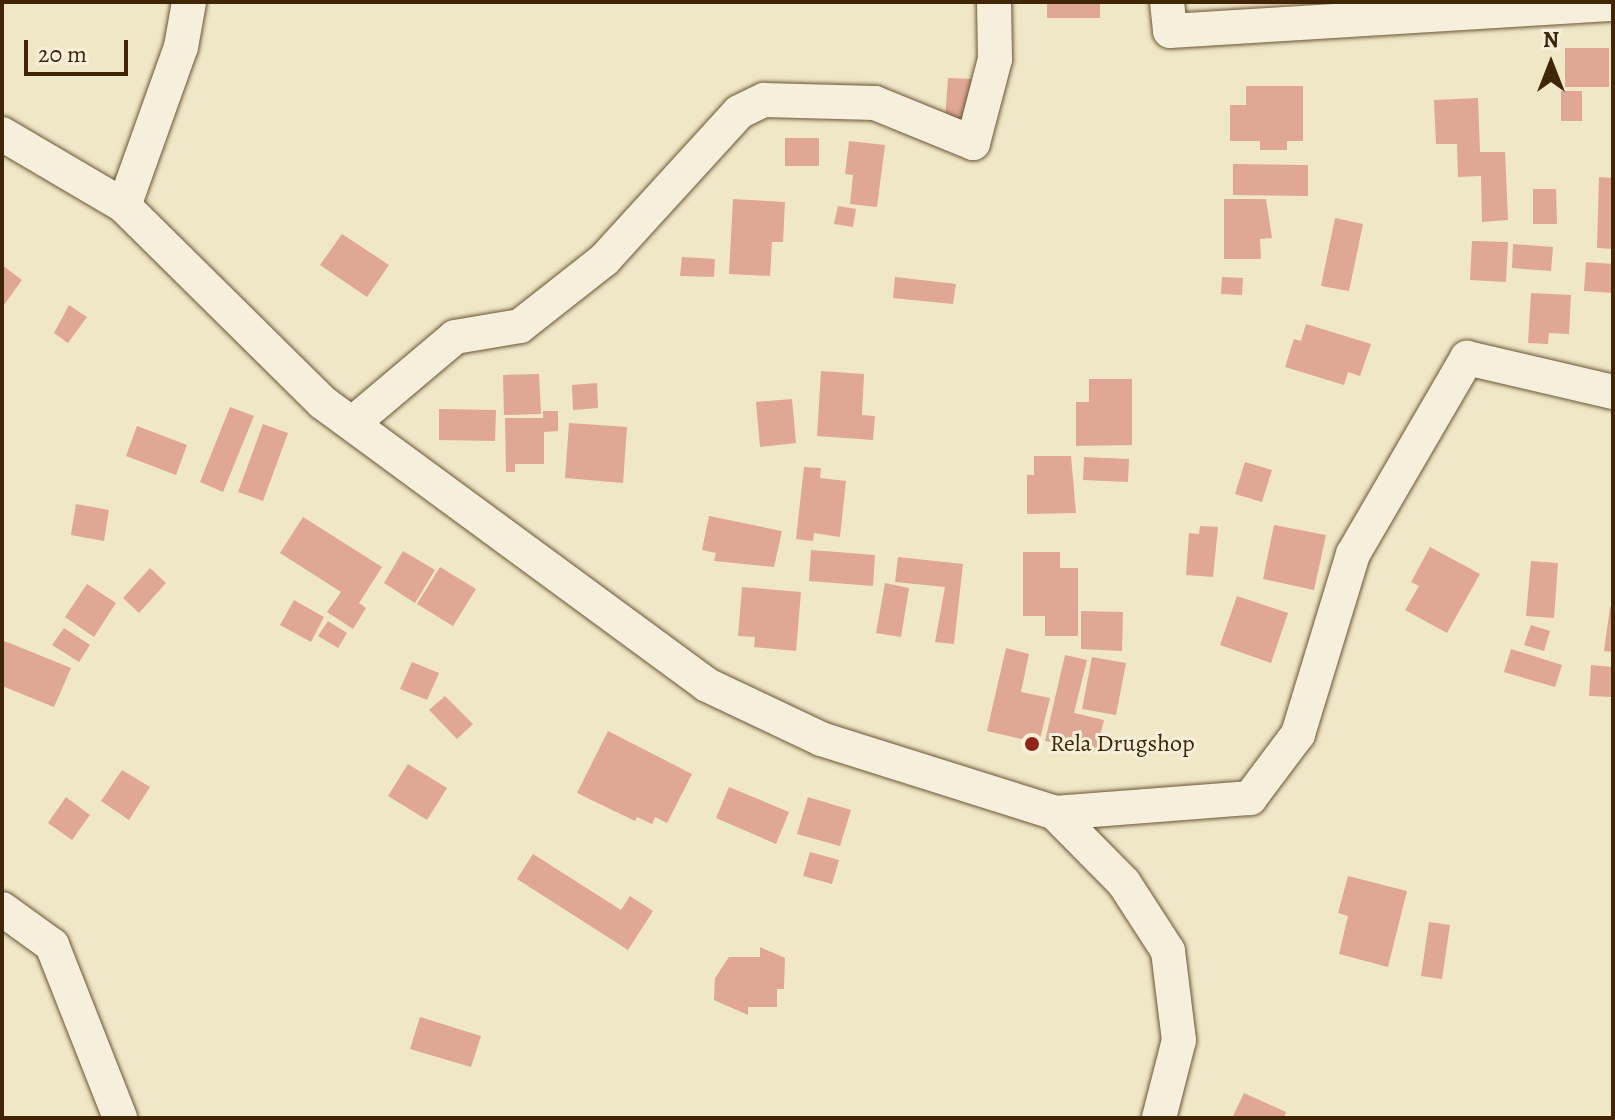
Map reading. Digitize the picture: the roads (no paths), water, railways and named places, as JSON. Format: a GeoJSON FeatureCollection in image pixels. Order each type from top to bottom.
{"type":"FeatureCollection","features":[{"type":"Feature","properties":{"kind":"street"},"geometry":{"type":"LineString","coordinates":[[124,206],[181,47],[189,2]]}},
{"type":"Feature","properties":{"kind":"street"},"geometry":{"type":"LineString","coordinates":[[353,423],[455,337],[520,326],[604,260],[739,112],[764,100],[875,103],[973,143],[995,59],[994,2]]}},
{"type":"Feature","properties":{"kind":"street"},"geometry":{"type":"LineString","coordinates":[[1167,2],[1170,31],[1613,4]]}},
{"type":"Feature","properties":{"kind":"street"},"geometry":{"type":"LineString","coordinates":[[3,137],[124,206],[322,402],[707,685],[821,739],[1055,813],[1250,798],[1298,734],[1353,554],[1467,358],[1613,392]]}},
{"type":"Feature","properties":{"kind":"street"},"geometry":{"type":"LineString","coordinates":[[1055,813],[1124,883],[1168,951],[1179,1040],[1159,1118]]}},
{"type":"Feature","properties":{"kind":"street"},"geometry":{"type":"LineString","coordinates":[[2,909],[52,945],[120,1118]]}},
{"type":"Feature","properties":{"kind":"place","name":"Rela Drugshop"},"geometry":{"type":"Point","coordinates":[1032,744]}}]}
